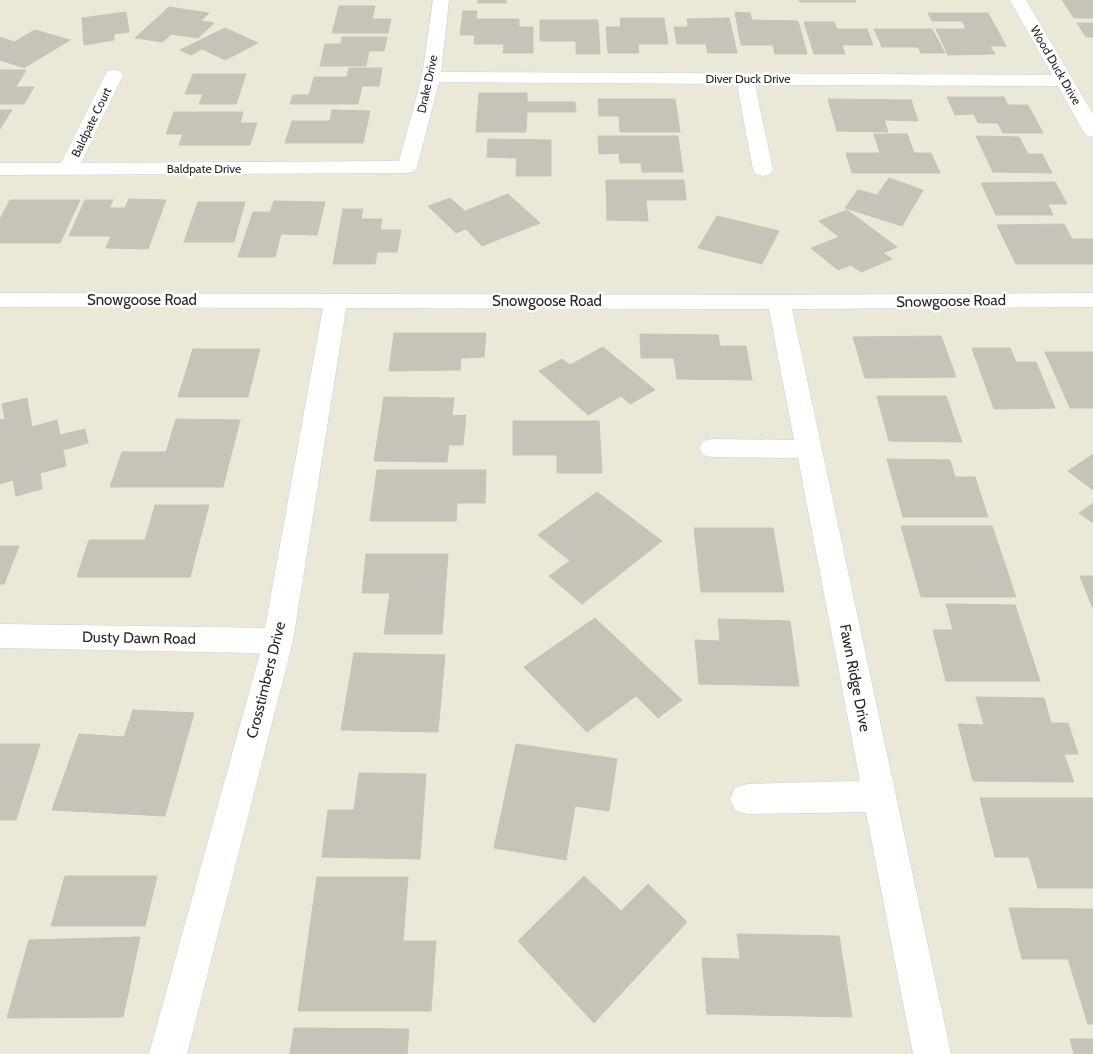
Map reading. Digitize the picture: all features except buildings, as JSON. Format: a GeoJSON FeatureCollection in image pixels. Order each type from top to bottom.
{"type":"FeatureCollection","features":[{"type":"Feature","properties":{"kind":"street","name":"Drake Drive"},"geometry":{"type":"LineString","coordinates":[[407,167],[431,77],[441,0]]}},
{"type":"Feature","properties":{"kind":"street","name":"Wood Duck Drive"},"geometry":{"type":"LineString","coordinates":[[1018,0],[1093,131]]}},
{"type":"Feature","properties":{"kind":"street","name":"Baldpate Court"},"geometry":{"type":"LineString","coordinates":[[68,169],[114,75]]}},
{"type":"Feature","properties":{"kind":"street","name":"Diver Duck Drive"},"geometry":{"type":"LineString","coordinates":[[431,77],[1065,81]]}},
{"type":"Feature","properties":{"kind":"street"},"geometry":{"type":"LineString","coordinates":[[745,78],[763,170]]}},
{"type":"Feature","properties":{"kind":"street","name":"Baldpate Drive"},"geometry":{"type":"LineString","coordinates":[[0,169],[407,167]]}},
{"type":"Feature","properties":{"kind":"street","name":"Snowgoose Road"},"geometry":{"type":"LineString","coordinates":[[0,300],[779,302],[1093,300]]}},
{"type":"Feature","properties":{"kind":"street","name":"Crosstimbers Drive"},"geometry":{"type":"LineString","coordinates":[[168,1054],[278,641],[336,300]]}},
{"type":"Feature","properties":{"kind":"street","name":"Fawn Ridge Drive"},"geometry":{"type":"LineString","coordinates":[[779,302],[932,1054]]}},
{"type":"Feature","properties":{"kind":"street"},"geometry":{"type":"LineString","coordinates":[[712,448],[809,448]]}},
{"type":"Feature","properties":{"kind":"street","name":"Dusty Dawn Road"},"geometry":{"type":"LineString","coordinates":[[0,636],[278,641]]}},
{"type":"Feature","properties":{"kind":"street"},"geometry":{"type":"LineString","coordinates":[[747,799],[879,796]]}}]}
